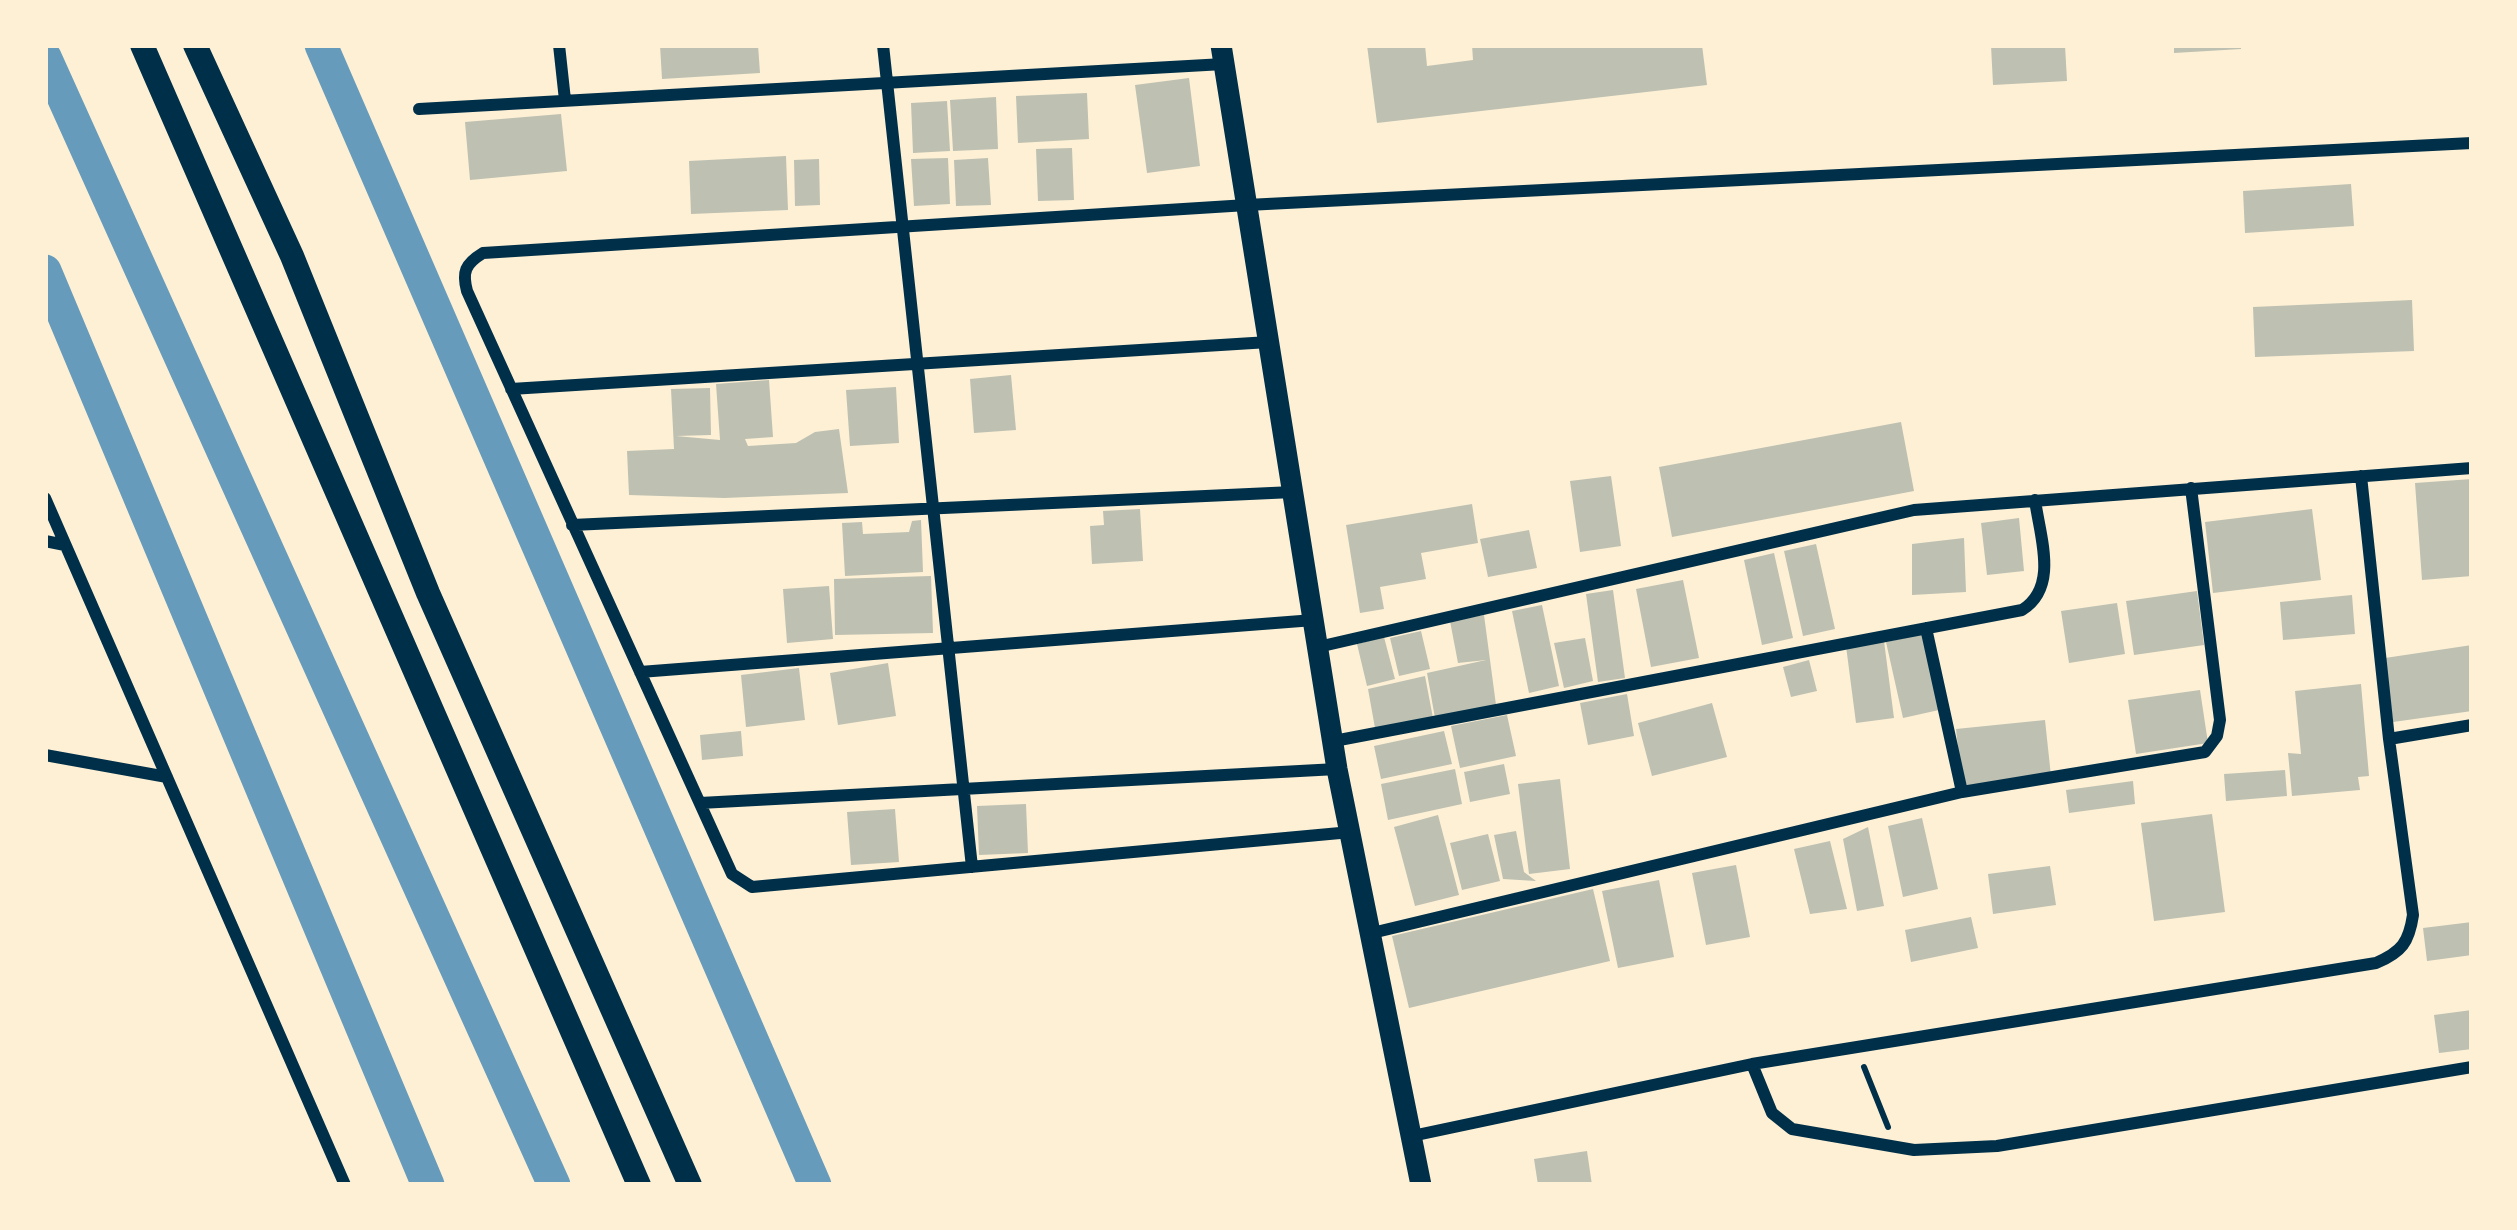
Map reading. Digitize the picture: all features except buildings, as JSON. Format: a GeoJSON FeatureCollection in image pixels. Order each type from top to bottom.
{"type":"FeatureCollection","features":[{"type":"Feature","properties":{"kind":"main road"},"geometry":{"type":"LineString","coordinates":[[142,45],[639,1185]]}},
{"type":"Feature","properties":{"kind":"main road"},"geometry":{"type":"LineString","coordinates":[[195,45],[292,256],[428,593],[690,1185]]}},
{"type":"Feature","properties":{"kind":"main road"},"geometry":{"type":"LineString","coordinates":[[1223,54],[1337,769],[1421,1185]]}},
{"type":"Feature","properties":{"kind":"street"},"geometry":{"type":"LineString","coordinates":[[559,45],[565,100]]}},
{"type":"Feature","properties":{"kind":"street"},"geometry":{"type":"LineString","coordinates":[[884,45],[972,867]]}},
{"type":"Feature","properties":{"kind":"street"},"geometry":{"type":"LineString","coordinates":[[418,109],[887,84],[1223,54]]}},
{"type":"Feature","properties":{"kind":"street"},"geometry":{"type":"LineString","coordinates":[[1353,832],[752,887],[732,874],[572,525],[463,275],[468,262],[483,253],[902,225],[2472,143]]}},
{"type":"Feature","properties":{"kind":"street"},"geometry":{"type":"LineString","coordinates":[[511,389],[1269,342]]}},
{"type":"Feature","properties":{"kind":"street"},"geometry":{"type":"LineString","coordinates":[[1318,647],[1914,510],[2472,468]]}},
{"type":"Feature","properties":{"kind":"street"},"geometry":{"type":"LineString","coordinates":[[1412,1136],[1752,1064],[2376,963],[2398,954],[2410,937],[2413,915],[2361,476]]}},
{"type":"Feature","properties":{"kind":"street"},"geometry":{"type":"LineString","coordinates":[[1372,933],[1962,792],[2205,752],[2217,736],[2220,720],[2192,488]]}},
{"type":"Feature","properties":{"kind":"street"},"geometry":{"type":"LineString","coordinates":[[572,525],[1293,492]]}},
{"type":"Feature","properties":{"kind":"street"},"geometry":{"type":"LineString","coordinates":[[45,498],[345,1185]]}},
{"type":"Feature","properties":{"kind":"street"},"geometry":{"type":"LineString","coordinates":[[1334,741],[2022,610],[2038,600],[2045,584],[2036,500]]}},
{"type":"Feature","properties":{"kind":"street"},"geometry":{"type":"LineString","coordinates":[[45,541],[65,545]]}},
{"type":"Feature","properties":{"kind":"street"},"geometry":{"type":"LineString","coordinates":[[640,672],[1314,620]]}},
{"type":"Feature","properties":{"kind":"street"},"geometry":{"type":"LineString","coordinates":[[1927,628],[1962,792]]}},
{"type":"Feature","properties":{"kind":"street"},"geometry":{"type":"LineString","coordinates":[[2390,739],[2472,725]]}},
{"type":"Feature","properties":{"kind":"street"},"geometry":{"type":"LineString","coordinates":[[45,755],[166,777]]}},
{"type":"Feature","properties":{"kind":"street"},"geometry":{"type":"LineString","coordinates":[[700,803],[1337,769]]}},
{"type":"Feature","properties":{"kind":"street"},"geometry":{"type":"LineString","coordinates":[[1752,1064],[1780,1123],[1897,1149],[1997,1146],[2472,1067]]}},
{"type":"Feature","properties":{"kind":"path"},"geometry":{"type":"LineString","coordinates":[[1856,1047],[1897,1149]]}},
{"type":"Feature","properties":{"kind":"waterway"},"geometry":{"type":"LineString","coordinates":[[321,45],[815,1185]]}},
{"type":"Feature","properties":{"kind":"waterway"},"geometry":{"type":"LineString","coordinates":[[45,57],[554,1185]]}},
{"type":"Feature","properties":{"kind":"waterway"},"geometry":{"type":"LineString","coordinates":[[45,271],[428,1185]]}}]}
